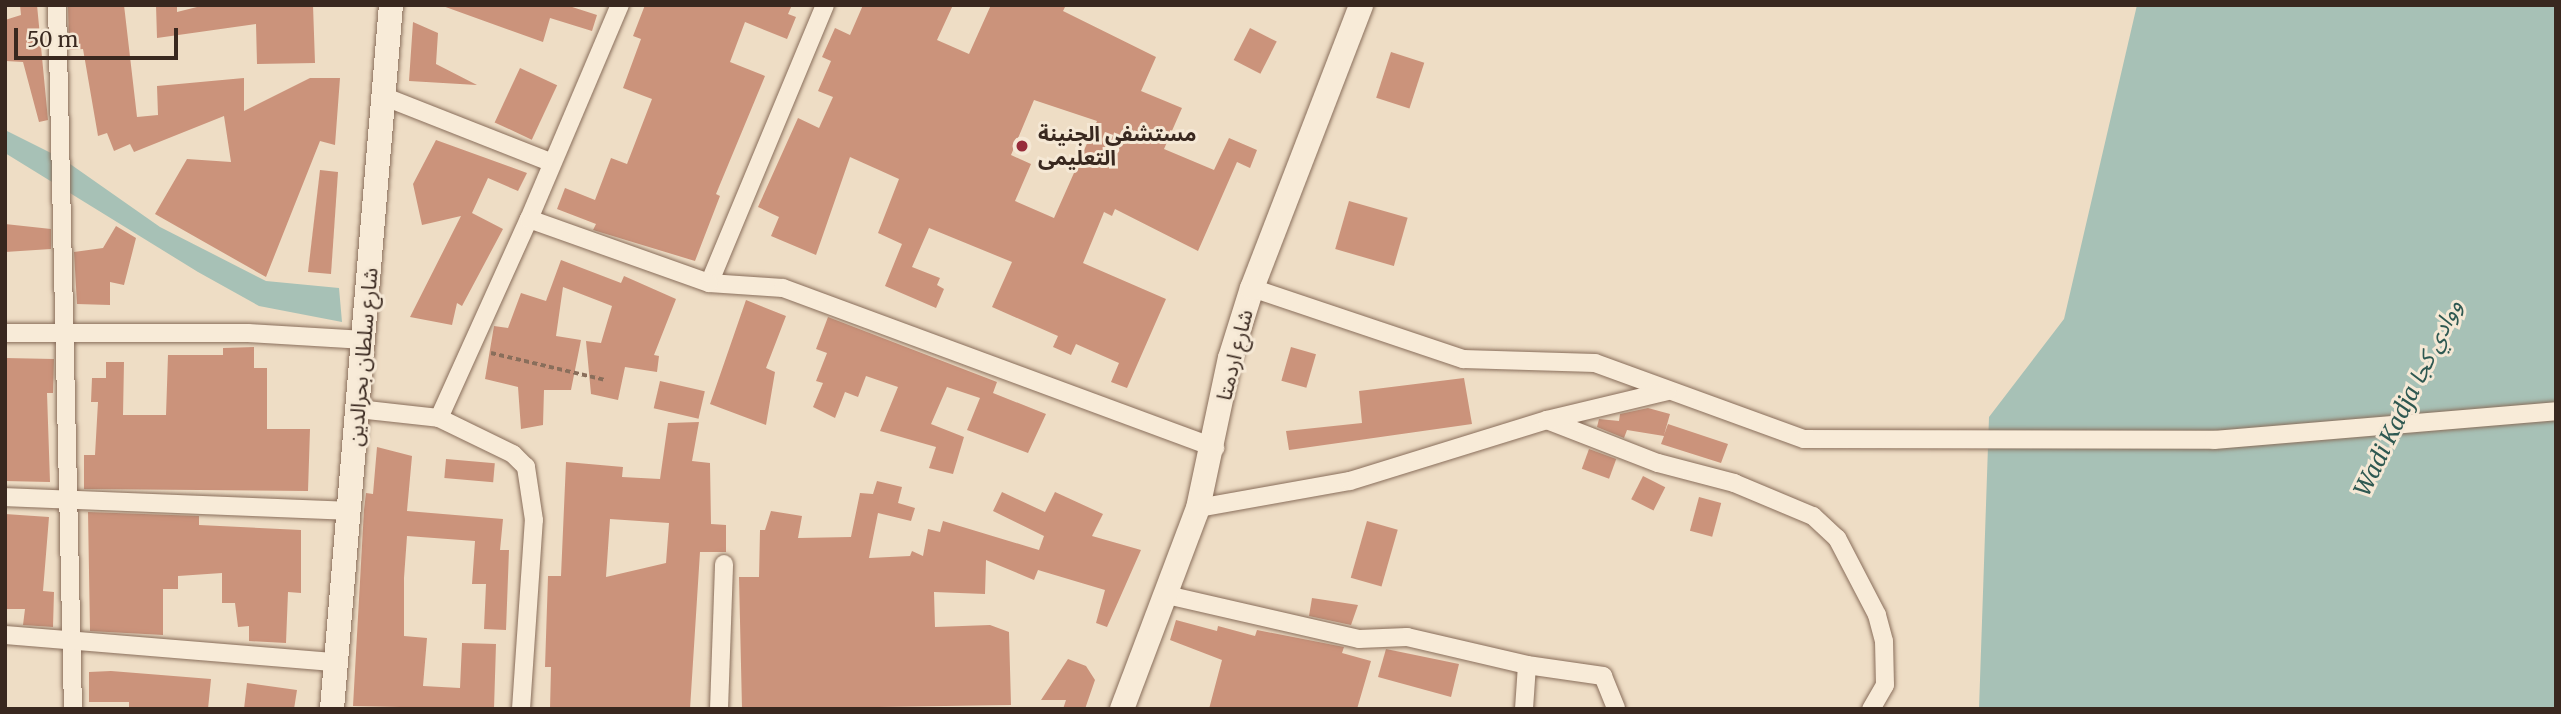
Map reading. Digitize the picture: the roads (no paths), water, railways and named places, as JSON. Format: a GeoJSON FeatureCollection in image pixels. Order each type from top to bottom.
{"type":"FeatureCollection","features":[{"type":"Feature","properties":{"kind":"main road","name":"شارع سلطان بحرالدين"},"geometry":{"type":"LineString","coordinates":[[331,709],[365,340],[391,5]]}},
{"type":"Feature","properties":{"kind":"main road","name":"شارع اردمتا"},"geometry":{"type":"LineString","coordinates":[[1122,709],[1198,508],[1215,448],[1230,358],[1252,288],[1361,5]]}},
{"type":"Feature","properties":{"kind":"street"},"geometry":{"type":"LineString","coordinates":[[57,5],[74,709]]}},
{"type":"Feature","properties":{"kind":"street"},"geometry":{"type":"LineString","coordinates":[[439,418],[529,219],[550,162],[620,5]]}},
{"type":"Feature","properties":{"kind":"street"},"geometry":{"type":"LineString","coordinates":[[709,283],[825,5]]}},
{"type":"Feature","properties":{"kind":"street"},"geometry":{"type":"LineString","coordinates":[[385,97],[550,162]]}},
{"type":"Feature","properties":{"kind":"street"},"geometry":{"type":"LineString","coordinates":[[529,219],[709,283],[783,288],[1215,448]]}},
{"type":"Feature","properties":{"kind":"street"},"geometry":{"type":"LineString","coordinates":[[1252,288],[1463,359],[1595,363],[1804,439],[1851,442],[2214,440],[2556,411]]}},
{"type":"Feature","properties":{"kind":"street"},"geometry":{"type":"LineString","coordinates":[[5,333],[65,336],[248,332],[365,340]]}},
{"type":"Feature","properties":{"kind":"street"},"geometry":{"type":"LineString","coordinates":[[1198,508],[1350,481],[1546,420],[1668,391]]}},
{"type":"Feature","properties":{"kind":"street"},"geometry":{"type":"LineString","coordinates":[[358,409],[439,418],[513,454],[526,467],[534,520],[521,709]]}},
{"type":"Feature","properties":{"kind":"street"},"geometry":{"type":"LineString","coordinates":[[1546,420],[1658,463],[1734,483],[1813,516],[1837,538],[1877,615],[1884,641],[1885,685],[1871,709]]}},
{"type":"Feature","properties":{"kind":"street"},"geometry":{"type":"LineString","coordinates":[[5,497],[350,511]]}},
{"type":"Feature","properties":{"kind":"street"},"geometry":{"type":"LineString","coordinates":[[719,709],[724,564]]}},
{"type":"Feature","properties":{"kind":"street"},"geometry":{"type":"LineString","coordinates":[[1167,595],[1359,639],[1407,638],[1527,665],[1603,676],[1616,709]]}},
{"type":"Feature","properties":{"kind":"street"},"geometry":{"type":"LineString","coordinates":[[5,635],[336,662]]}},
{"type":"Feature","properties":{"kind":"street"},"geometry":{"type":"LineString","coordinates":[[1524,709],[1527,665]]}},
{"type":"Feature","properties":{"kind":"water","name":"Wadi Kadja ووادي كجا"},"geometry":{"type":"Polygon","coordinates":[[[2137,5],[2556,5],[2556,709],[1979,709],[1989,417],[2064,319],[2137,5]]]}},
{"type":"Feature","properties":{"kind":"water"},"geometry":{"type":"Polygon","coordinates":[[[5,130],[63,159],[160,227],[266,281],[339,288],[342,322],[259,306],[198,272],[5,153],[5,130]]]}},
{"type":"Feature","properties":{"kind":"place","name":"مستشفي الجنينة التعليمى"},"geometry":{"type":"Point","coordinates":[1022,146]}}]}
